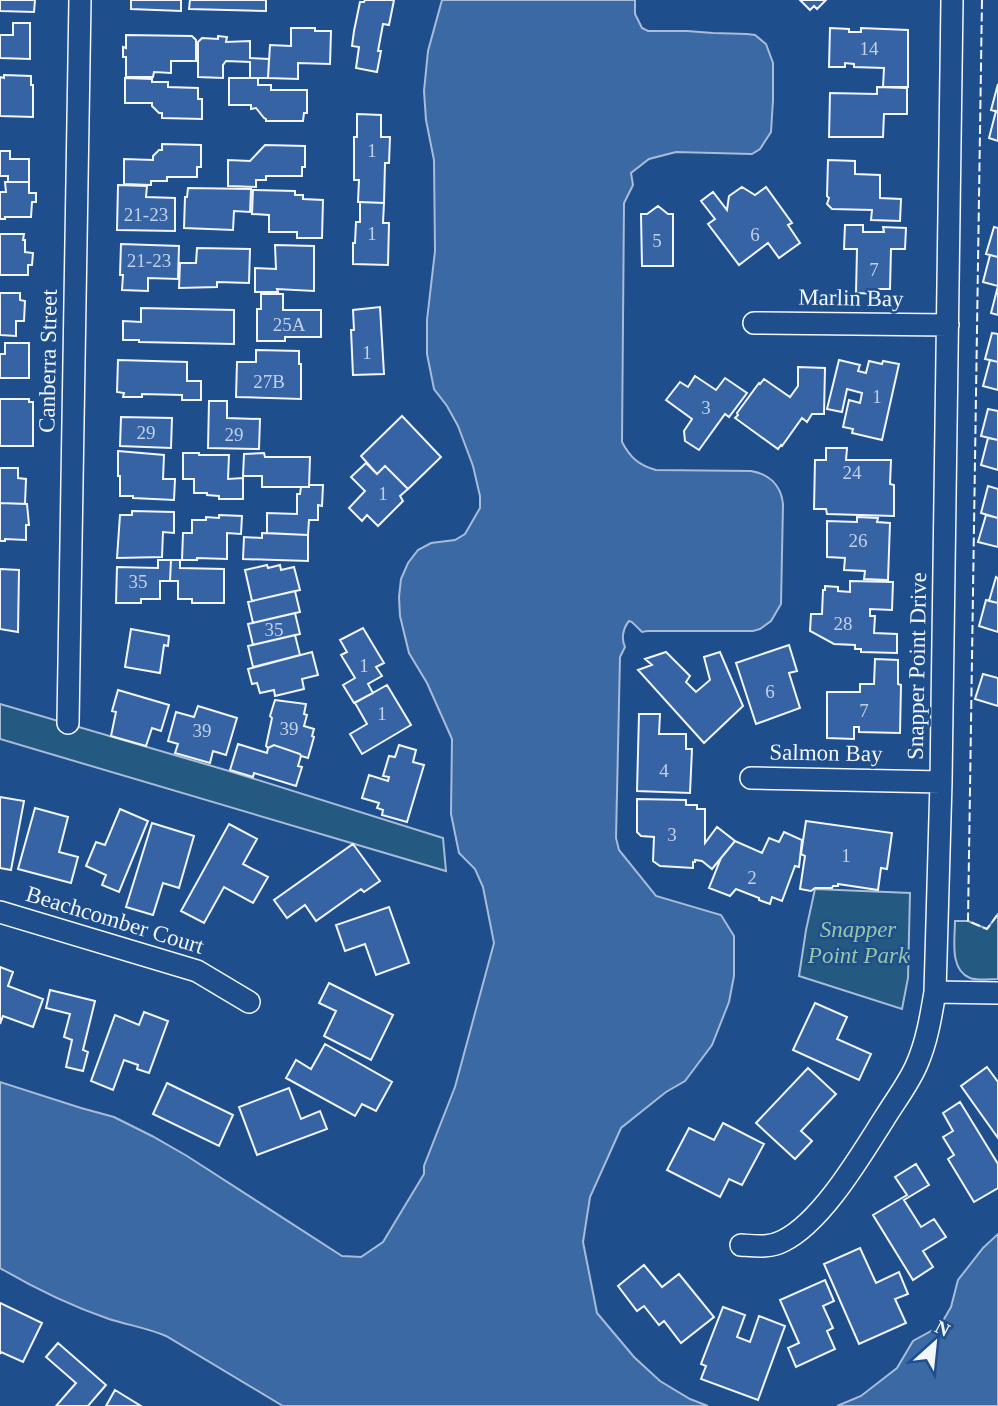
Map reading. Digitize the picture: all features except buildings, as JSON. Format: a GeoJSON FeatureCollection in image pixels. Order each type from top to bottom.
{"type":"FeatureCollection","features":[{"type":"Feature","properties":{"kind":"street","name":"Canberra Street"},"geometry":{"type":"LineString","coordinates":[[68,723],[80,0]]}},
{"type":"Feature","properties":{"kind":"street","name":"Snapper Point Drive"},"geometry":{"type":"LineString","coordinates":[[741,1245],[768,1246],[786,1239],[809,1222],[831,1197],[914,1071],[926,1035],[935,992],[941,782],[952,0]]}},
{"type":"Feature","properties":{"kind":"street","name":"Marlin Bay"},"geometry":{"type":"LineString","coordinates":[[754,323],[948,325]]}},
{"type":"Feature","properties":{"kind":"street","name":"Salmon Bay"},"geometry":{"type":"LineString","coordinates":[[751,778],[941,782]]}},
{"type":"Feature","properties":{"kind":"street","name":"Beachcomber Court"},"geometry":{"type":"LineString","coordinates":[[0,912],[197,971],[249,1002]]}},
{"type":"Feature","properties":{"kind":"street"},"geometry":{"type":"LineString","coordinates":[[935,992],[998,993]]}},
{"type":"Feature","properties":{"kind":"green space"},"geometry":{"type":"Polygon","coordinates":[[[0,704],[229,771],[443,838],[446,871],[0,739],[0,704]]]}},
{"type":"Feature","properties":{"kind":"green space","name":"Snapper Point Park"},"geometry":{"type":"Polygon","coordinates":[[[815,889],[910,893],[908,978],[902,1009],[799,976],[815,889]]]}},
{"type":"Feature","properties":{"kind":"green space"},"geometry":{"type":"Polygon","coordinates":[[[998,914],[998,979],[970,978],[963,974],[956,961],[955,921],[968,921],[987,929],[998,914]]]}},
{"type":"Feature","properties":{"kind":"shaded area"},"geometry":{"type":"Polygon","coordinates":[[[442,0],[635,0],[635,14],[642,28],[648,31],[755,35],[766,44],[773,63],[771,132],[760,149],[752,154],[676,152],[649,159],[631,173],[633,185],[624,203],[622,442],[635,460],[656,470],[751,471],[763,475],[777,486],[783,504],[781,604],[771,621],[753,631],[642,632],[629,621],[624,630],[625,647],[620,657],[616,838],[619,850],[656,896],[721,915],[734,936],[734,976],[729,1002],[712,1045],[685,1081],[666,1092],[621,1128],[590,1197],[583,1242],[597,1313],[634,1357],[660,1381],[690,1399],[708,1406],[283,1406],[166,1336],[81,1308],[0,1268],[0,1082],[114,1117],[187,1156],[342,1256],[361,1257],[383,1242],[424,1174],[424,1166],[455,1087],[494,943],[483,887],[475,869],[459,853],[451,814],[452,739],[427,683],[409,653],[400,616],[399,597],[401,579],[418,550],[431,543],[455,540],[465,534],[480,508],[473,466],[458,426],[434,389],[427,354],[427,320],[435,251],[434,160],[426,120],[424,91],[428,51],[442,0]]]}},
{"type":"Feature","properties":{"kind":"shaded area"},"geometry":{"type":"Polygon","coordinates":[[[998,1234],[998,1406],[837,1406],[861,1396],[897,1368],[913,1341],[940,1326],[951,1307],[958,1280],[983,1248],[998,1234]]]}},
{"type":"Feature","properties":{"kind":"fence"},"geometry":{"type":"LineString","coordinates":[[982,0],[968,921],[987,929],[998,914]]}}]}
